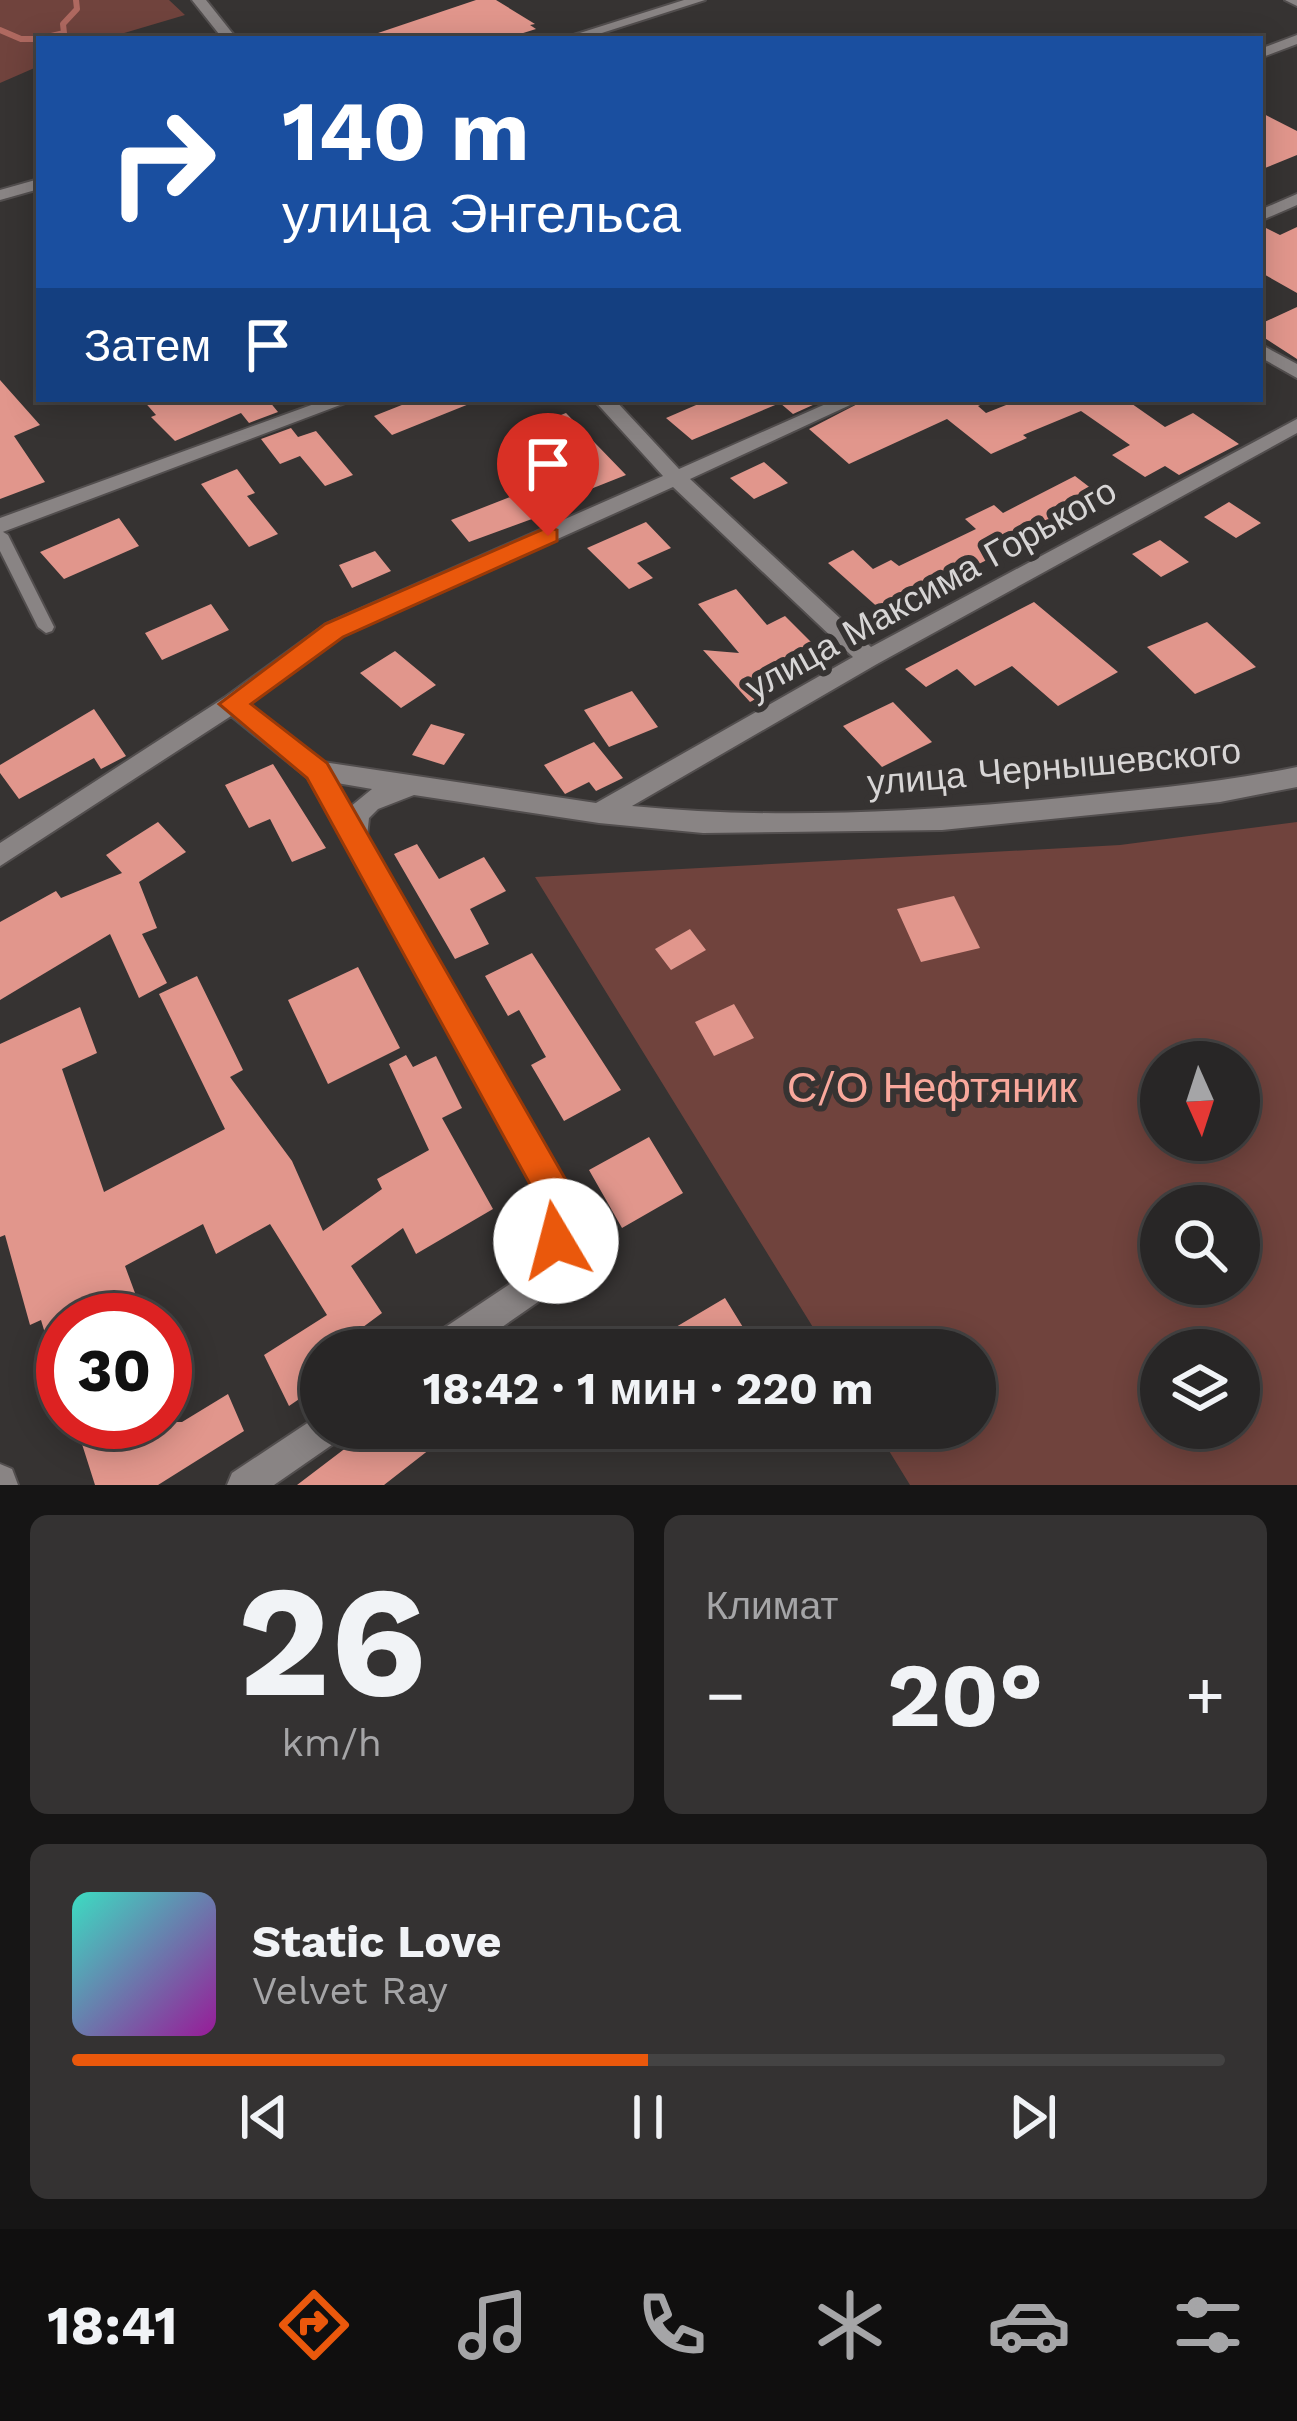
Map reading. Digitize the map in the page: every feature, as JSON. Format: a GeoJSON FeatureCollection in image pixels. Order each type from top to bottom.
{"type":"FeatureCollection","features":[{"type":"Feature","properties":{"kind":"street"},"geometry":{"type":"LineString","coordinates":[[199,0],[228,36]]}},
{"type":"Feature","properties":{"kind":"street"},"geometry":{"type":"LineString","coordinates":[[578,36],[698,0]]}},
{"type":"Feature","properties":{"kind":"street"},"geometry":{"type":"LineString","coordinates":[[1263,52],[1297,39]]}},
{"type":"Feature","properties":{"kind":"street"},"geometry":{"type":"LineString","coordinates":[[0,195],[36,185]]}},
{"type":"Feature","properties":{"kind":"street"},"geometry":{"type":"LineString","coordinates":[[1263,215],[1297,200]]}},
{"type":"Feature","properties":{"kind":"street"},"geometry":{"type":"LineString","coordinates":[[1263,351],[1297,372]]}},
{"type":"Feature","properties":{"kind":"street"},"geometry":{"type":"LineString","coordinates":[[4,529],[338,402]]}},
{"type":"Feature","properties":{"kind":"street"},"geometry":{"type":"LineString","coordinates":[[606,402],[676,478],[869,658]]}},
{"type":"Feature","properties":{"kind":"street"},"geometry":{"type":"LineString","coordinates":[[0,856],[232,704],[334,630],[846,402]]}},
{"type":"Feature","properties":{"kind":"street","name":"улица Максима Горького"},"geometry":{"type":"LineString","coordinates":[[599,813],[869,658],[1297,425]]}},
{"type":"Feature","properties":{"kind":"street"},"geometry":{"type":"LineString","coordinates":[[232,704],[317,770],[554,1194],[556,1241],[527,1292],[472,1329]]}},
{"type":"Feature","properties":{"kind":"street","name":"улица Чернышевского"},"geometry":{"type":"LineString","coordinates":[[317,770],[703,824],[942,820],[1220,792],[1297,777]]}},
{"type":"Feature","properties":{"kind":"street"},"geometry":{"type":"LineString","coordinates":[[354,836],[356,814],[366,802],[420,787]]}},
{"type":"Feature","properties":{"kind":"street"},"geometry":{"type":"LineString","coordinates":[[244,1485],[300,1447]]}},
{"type":"Feature","properties":{"kind":"lane"},"geometry":{"type":"LineString","coordinates":[[4,529],[46,627]]}},
{"type":"Feature","properties":{"kind":"green space"},"geometry":{"type":"Polygon","coordinates":[[[0,0],[169,0],[185,15],[114,36],[36,36],[36,67],[0,83],[0,0]]]}},
{"type":"Feature","properties":{"kind":"green space","name":"С/О Нефтяник"},"geometry":{"type":"Polygon","coordinates":[[[1297,822],[1297,1485],[910,1485],[888,1449],[996,1449],[996,1329],[814,1329],[535,877],[1120,845],[1297,822]]]}},
{"type":"Feature","properties":{"kind":"building"},"geometry":{"type":"Polygon","coordinates":[[[476,0],[496,0],[536,29],[514,36],[378,33],[476,0]]]}},
{"type":"Feature","properties":{"kind":"building"},"geometry":{"type":"Polygon","coordinates":[[[1263,114],[1297,131],[1297,155],[1263,169],[1263,114]]]}},
{"type":"Feature","properties":{"kind":"building"},"geometry":{"type":"Polygon","coordinates":[[[1263,226],[1280,235],[1297,227],[1297,293],[1263,274],[1263,226]]]}},
{"type":"Feature","properties":{"kind":"building"},"geometry":{"type":"Polygon","coordinates":[[[1297,307],[1297,359],[1263,337],[1263,323],[1297,307]]]}},
{"type":"Feature","properties":{"kind":"building"},"geometry":{"type":"Polygon","coordinates":[[[0,380],[40,425],[14,436],[45,482],[0,499],[0,380]]]}},
{"type":"Feature","properties":{"kind":"building"},"geometry":{"type":"Polygon","coordinates":[[[145,402],[270,402],[278,412],[249,423],[241,413],[175,441],[151,417],[156,415],[145,402]]]}},
{"type":"Feature","properties":{"kind":"building"},"geometry":{"type":"Polygon","coordinates":[[[409,402],[474,402],[392,435],[374,416],[409,402]]]}},
{"type":"Feature","properties":{"kind":"building"},"geometry":{"type":"Polygon","coordinates":[[[703,402],[819,402],[793,414],[780,403],[692,440],[666,418],[703,402]]]}},
{"type":"Feature","properties":{"kind":"building"},"geometry":{"type":"Polygon","coordinates":[[[861,402],[987,402],[978,406],[986,413],[1014,402],[1129,402],[1165,427],[1193,413],[1239,444],[1179,475],[1165,466],[1145,477],[1112,455],[1130,445],[1081,411],[991,454],[947,419],[849,464],[809,429],[861,402]]]}},
{"type":"Feature","properties":{"kind":"building"},"geometry":{"type":"Polygon","coordinates":[[[566,413],[626,475],[568,498],[573,504],[469,542],[451,520],[518,494],[513,488],[570,466],[573,461],[538,424],[566,413]]]}},
{"type":"Feature","properties":{"kind":"building"},"geometry":{"type":"Polygon","coordinates":[[[291,428],[298,437],[316,431],[353,475],[325,486],[300,456],[280,464],[261,439],[291,428]]]}},
{"type":"Feature","properties":{"kind":"building"},"geometry":{"type":"Polygon","coordinates":[[[764,462],[788,483],[754,499],[730,478],[764,462]]]}},
{"type":"Feature","properties":{"kind":"building"},"geometry":{"type":"Polygon","coordinates":[[[237,469],[255,493],[247,496],[278,534],[249,547],[201,484],[237,469]]]}},
{"type":"Feature","properties":{"kind":"building"},"geometry":{"type":"Polygon","coordinates":[[[1075,476],[1101,496],[992,548],[999,554],[926,590],[934,596],[891,619],[828,563],[853,550],[873,569],[891,560],[899,566],[976,529],[965,519],[994,505],[1003,513],[1075,476]]]}},
{"type":"Feature","properties":{"kind":"building"},"geometry":{"type":"Polygon","coordinates":[[[1229,502],[1261,523],[1236,538],[1204,517],[1229,502]]]}},
{"type":"Feature","properties":{"kind":"building"},"geometry":{"type":"Polygon","coordinates":[[[119,518],[139,546],[64,579],[40,552],[119,518]]]}},
{"type":"Feature","properties":{"kind":"building"},"geometry":{"type":"Polygon","coordinates":[[[646,522],[671,548],[637,563],[653,578],[629,589],[587,548],[646,522]]]}},
{"type":"Feature","properties":{"kind":"building"},"geometry":{"type":"Polygon","coordinates":[[[1160,540],[1189,562],[1161,577],[1132,554],[1160,540]]]}},
{"type":"Feature","properties":{"kind":"building"},"geometry":{"type":"Polygon","coordinates":[[[375,551],[391,571],[352,588],[339,565],[375,551]]]}},
{"type":"Feature","properties":{"kind":"building"},"geometry":{"type":"Polygon","coordinates":[[[736,589],[767,625],[785,616],[831,662],[750,702],[703,650],[739,653],[698,604],[736,589]]]}},
{"type":"Feature","properties":{"kind":"building"},"geometry":{"type":"Polygon","coordinates":[[[1034,602],[1118,672],[1058,706],[1012,666],[975,686],[957,669],[926,687],[905,669],[1034,602]]]}},
{"type":"Feature","properties":{"kind":"building"},"geometry":{"type":"Polygon","coordinates":[[[211,604],[229,630],[162,660],[145,633],[211,604]]]}},
{"type":"Feature","properties":{"kind":"building"},"geometry":{"type":"Polygon","coordinates":[[[1207,622],[1256,667],[1195,694],[1147,647],[1207,622]]]}},
{"type":"Feature","properties":{"kind":"building"},"geometry":{"type":"Polygon","coordinates":[[[395,651],[436,685],[401,708],[360,673],[395,651]]]}},
{"type":"Feature","properties":{"kind":"building"},"geometry":{"type":"Polygon","coordinates":[[[632,691],[658,727],[609,747],[584,710],[632,691]]]}},
{"type":"Feature","properties":{"kind":"building"},"geometry":{"type":"Polygon","coordinates":[[[893,702],[932,742],[882,767],[843,726],[893,702]]]}},
{"type":"Feature","properties":{"kind":"building"},"geometry":{"type":"Polygon","coordinates":[[[94,709],[126,756],[101,769],[94,758],[19,799],[0,773],[0,765],[94,709]]]}},
{"type":"Feature","properties":{"kind":"building"},"geometry":{"type":"Polygon","coordinates":[[[431,724],[465,734],[444,765],[412,755],[431,724]]]}},
{"type":"Feature","properties":{"kind":"building"},"geometry":{"type":"Polygon","coordinates":[[[594,742],[623,778],[596,791],[589,782],[565,794],[544,765],[594,742]]]}},
{"type":"Feature","properties":{"kind":"building"},"geometry":{"type":"Polygon","coordinates":[[[273,764],[326,848],[292,862],[270,819],[249,828],[225,785],[273,764]]]}},
{"type":"Feature","properties":{"kind":"building"},"geometry":{"type":"Polygon","coordinates":[[[158,822],[186,852],[139,882],[157,928],[142,934],[167,983],[139,998],[110,934],[0,1000],[0,922],[56,891],[61,898],[122,873],[106,855],[158,822]]]}},
{"type":"Feature","properties":{"kind":"building"},"geometry":{"type":"Polygon","coordinates":[[[417,844],[439,879],[484,857],[506,891],[470,909],[489,944],[455,959],[394,854],[417,844]]]}},
{"type":"Feature","properties":{"kind":"building"},"geometry":{"type":"Polygon","coordinates":[[[954,896],[980,948],[921,962],[897,909],[954,896]]]}},
{"type":"Feature","properties":{"kind":"building"},"geometry":{"type":"Polygon","coordinates":[[[690,929],[706,950],[671,970],[655,949],[690,929]]]}},
{"type":"Feature","properties":{"kind":"building"},"geometry":{"type":"Polygon","coordinates":[[[532,953],[621,1090],[564,1121],[531,1065],[546,1057],[519,1010],[508,1016],[485,976],[532,953]]]}},
{"type":"Feature","properties":{"kind":"building"},"geometry":{"type":"Polygon","coordinates":[[[358,967],[400,1048],[328,1084],[288,1000],[358,967]]]}},
{"type":"Feature","properties":{"kind":"building"},"geometry":{"type":"Polygon","coordinates":[[[197,976],[243,1070],[230,1077],[292,1161],[323,1231],[382,1189],[377,1179],[429,1150],[389,1064],[406,1055],[413,1067],[436,1056],[462,1108],[442,1118],[493,1209],[416,1254],[403,1228],[351,1266],[382,1313],[360,1329],[305,1329],[327,1315],[270,1224],[216,1254],[203,1224],[125,1266],[135,1293],[36,1293],[36,1322],[30,1325],[5,1235],[0,1237],[0,1044],[80,1007],[97,1053],[62,1069],[104,1192],[225,1129],[159,994],[197,976]]]}},
{"type":"Feature","properties":{"kind":"building"},"geometry":{"type":"Polygon","coordinates":[[[734,1004],[754,1038],[714,1056],[695,1022],[734,1004]]]}},
{"type":"Feature","properties":{"kind":"building"},"geometry":{"type":"Polygon","coordinates":[[[649,1137],[683,1193],[622,1228],[589,1170],[649,1137]]]}},
{"type":"Feature","properties":{"kind":"building"},"geometry":{"type":"Polygon","coordinates":[[[725,1298],[744,1329],[673,1329],[725,1298]]]}},
{"type":"Feature","properties":{"kind":"building"},"geometry":{"type":"Polygon","coordinates":[[[300,1332],[300,1398],[289,1406],[264,1355],[300,1332]]]}},
{"type":"Feature","properties":{"kind":"building"},"geometry":{"type":"Polygon","coordinates":[[[228,1394],[244,1431],[158,1485],[95,1485],[84,1449],[192,1449],[192,1416],[228,1394]]]}},
{"type":"Feature","properties":{"kind":"building"},"geometry":{"type":"Polygon","coordinates":[[[344,1449],[430,1449],[384,1485],[297,1485],[344,1449]]]}},
{"type":"Feature","properties":{"kind":"waterway"},"geometry":{"type":"LineString","coordinates":[[52,36],[64,33],[63,24],[77,9],[76,0]]}},
{"type":"Feature","properties":{"kind":"waterway"},"geometry":{"type":"LineString","coordinates":[[0,30],[21,39],[36,39]]}},
{"type":"Feature","properties":{"kind":"route"},"geometry":{"type":"LineString","coordinates":[[548,536],[334,630],[232,704],[317,770],[554,1194],[556,1241]]}}]}
